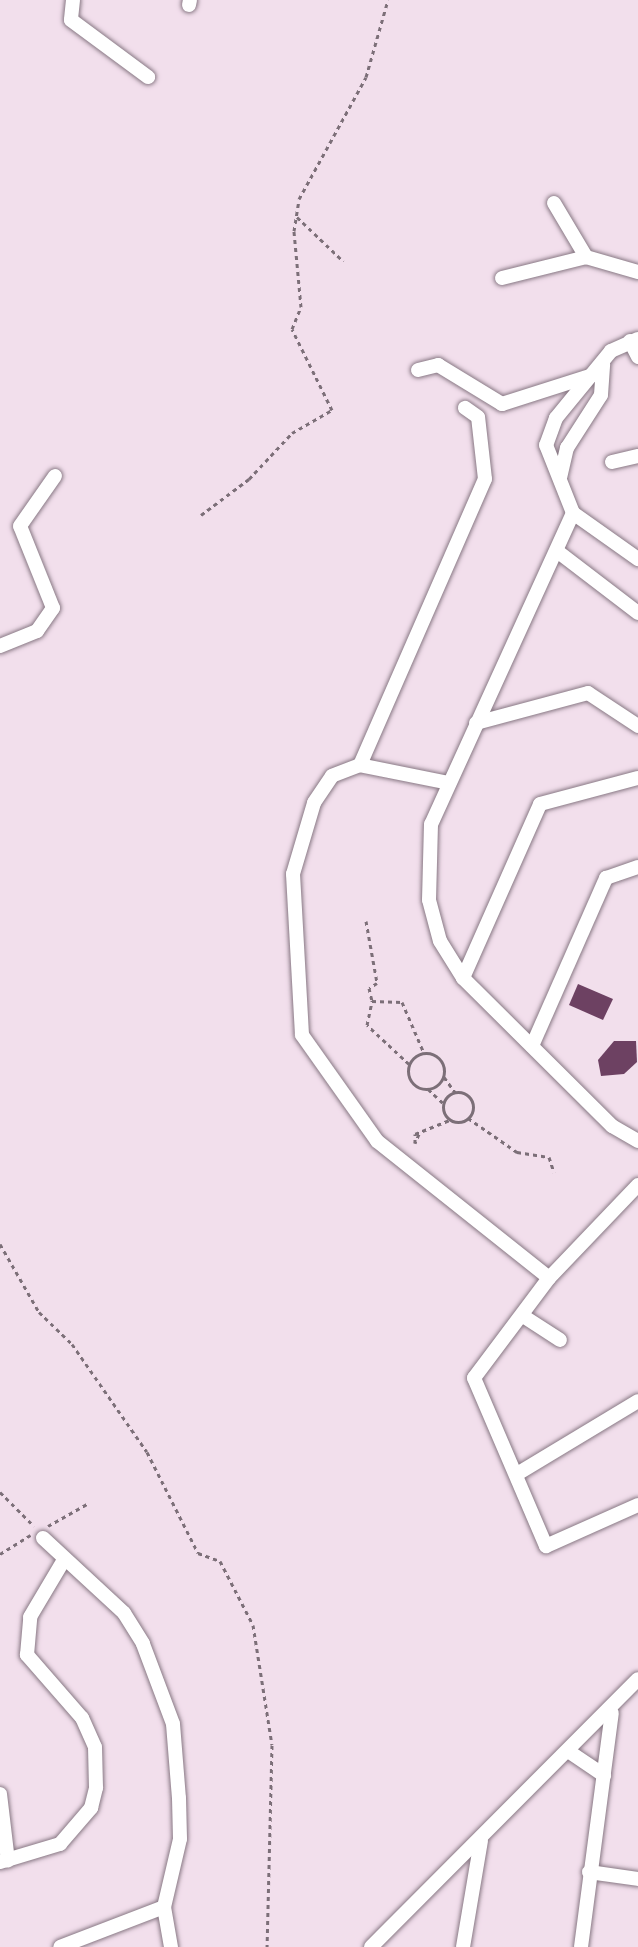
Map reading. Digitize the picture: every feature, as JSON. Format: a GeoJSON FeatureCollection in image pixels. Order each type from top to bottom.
{"type":"FeatureCollection","features":[{"type":"Feature","properties":{"kind":"street"},"geometry":{"type":"LineString","coordinates":[[73,0],[71,20],[148,77]]}},
{"type":"Feature","properties":{"kind":"street"},"geometry":{"type":"LineString","coordinates":[[554,203],[586,257]]}},
{"type":"Feature","properties":{"kind":"street"},"geometry":{"type":"LineString","coordinates":[[502,278],[586,257],[638,272]]}},
{"type":"Feature","properties":{"kind":"street"},"geometry":{"type":"LineString","coordinates":[[634,340],[638,357]]}},
{"type":"Feature","properties":{"kind":"street"},"geometry":{"type":"LineString","coordinates":[[634,340],[568,404],[546,445],[573,513],[638,559]]}},
{"type":"Feature","properties":{"kind":"street"},"geometry":{"type":"LineString","coordinates":[[418,370],[438,365],[502,404],[600,372]]}},
{"type":"Feature","properties":{"kind":"street"},"geometry":{"type":"LineString","coordinates":[[560,478],[567,448],[590,421],[600,372]]}},
{"type":"Feature","properties":{"kind":"street"},"geometry":{"type":"LineString","coordinates":[[568,404],[590,421]]}},
{"type":"Feature","properties":{"kind":"street"},"geometry":{"type":"LineString","coordinates":[[360,765],[485,479],[478,417],[465,408]]}},
{"type":"Feature","properties":{"kind":"street"},"geometry":{"type":"LineString","coordinates":[[612,462],[638,456]]}},
{"type":"Feature","properties":{"kind":"street"},"geometry":{"type":"LineString","coordinates":[[0,646],[37,631],[53,608],[20,526],[55,476]]}},
{"type":"Feature","properties":{"kind":"street"},"geometry":{"type":"LineString","coordinates":[[573,513],[431,824],[426,870],[440,941],[463,978],[612,1126],[638,1141]]}},
{"type":"Feature","properties":{"kind":"street"},"geometry":{"type":"LineString","coordinates":[[557,551],[638,613]]}},
{"type":"Feature","properties":{"kind":"street"},"geometry":{"type":"LineString","coordinates":[[476,723],[585,688],[638,726]]}},
{"type":"Feature","properties":{"kind":"street"},"geometry":{"type":"LineString","coordinates":[[449,783],[360,765],[332,776],[314,803],[293,874],[302,1035],[377,1141],[549,1278]]}},
{"type":"Feature","properties":{"kind":"street"},"geometry":{"type":"LineString","coordinates":[[463,978],[540,804],[638,778]]}},
{"type":"Feature","properties":{"kind":"street"},"geometry":{"type":"LineString","coordinates":[[532,1046],[606,878],[638,868]]}},
{"type":"Feature","properties":{"kind":"street"},"geometry":{"type":"LineString","coordinates":[[638,1185],[549,1278],[474,1378],[517,1474],[537,1538],[546,1546],[638,1505]]}},
{"type":"Feature","properties":{"kind":"street"},"geometry":{"type":"LineString","coordinates":[[523,1316],[560,1340]]}},
{"type":"Feature","properties":{"kind":"street"},"geometry":{"type":"LineString","coordinates":[[517,1474],[638,1401]]}},
{"type":"Feature","properties":{"kind":"street"},"geometry":{"type":"LineString","coordinates":[[43,1538],[62,1563],[124,1613],[165,1691],[180,1839],[164,1907],[171,1947]]}},
{"type":"Feature","properties":{"kind":"street"},"geometry":{"type":"LineString","coordinates":[[0,1794],[4,1862],[60,1844],[91,1808],[96,1788],[95,1747],[82,1718],[27,1655],[30,1617],[62,1563]]}},
{"type":"Feature","properties":{"kind":"street"},"geometry":{"type":"LineString","coordinates":[[371,1947],[612,1713],[638,1679]]}},
{"type":"Feature","properties":{"kind":"street"},"geometry":{"type":"LineString","coordinates":[[581,1947],[612,1713]]}},
{"type":"Feature","properties":{"kind":"street"},"geometry":{"type":"LineString","coordinates":[[571,1753],[604,1775]]}},
{"type":"Feature","properties":{"kind":"street"},"geometry":{"type":"LineString","coordinates":[[463,1947],[482,1841]]}},
{"type":"Feature","properties":{"kind":"street"},"geometry":{"type":"LineString","coordinates":[[589,1872],[638,1879]]}},
{"type":"Feature","properties":{"kind":"street"},"geometry":{"type":"LineString","coordinates":[[60,1947],[92,1942],[164,1907]]}},
{"type":"Feature","properties":{"kind":"path"},"geometry":{"type":"LineString","coordinates":[[201,515],[249,479],[292,433],[332,410],[292,329],[301,307],[299,199],[366,77],[388,0]]}},
{"type":"Feature","properties":{"kind":"path"},"geometry":{"type":"LineString","coordinates":[[297,217],[343,261]]}},
{"type":"Feature","properties":{"kind":"path"},"geometry":{"type":"LineString","coordinates":[[366,921],[377,983],[369,988],[372,1001],[367,1025],[409,1064],[412,1082],[428,1089],[443,1103],[450,1120]]}},
{"type":"Feature","properties":{"kind":"path"},"geometry":{"type":"LineString","coordinates":[[372,1001],[402,1002],[424,1053],[441,1060],[444,1077],[455,1092],[472,1100],[468,1118]]}},
{"type":"Feature","properties":{"kind":"path"},"geometry":{"type":"LineString","coordinates":[[409,1064],[424,1053]]}},
{"type":"Feature","properties":{"kind":"path"},"geometry":{"type":"LineString","coordinates":[[428,1089],[444,1077]]}},
{"type":"Feature","properties":{"kind":"path"},"geometry":{"type":"LineString","coordinates":[[443,1103],[455,1092]]}},
{"type":"Feature","properties":{"kind":"path"},"geometry":{"type":"LineString","coordinates":[[419,1134],[450,1120],[468,1118],[517,1152],[549,1157],[554,1172]]}},
{"type":"Feature","properties":{"kind":"path"},"geometry":{"type":"LineString","coordinates":[[0,1244],[39,1312],[72,1344],[147,1452],[198,1553],[220,1561],[253,1625],[272,1745],[267,1947]]}},
{"type":"Feature","properties":{"kind":"path"},"geometry":{"type":"LineString","coordinates":[[0,1492],[43,1538]]}},
{"type":"Feature","properties":{"kind":"building"},"geometry":{"type":"Polygon","coordinates":[[[578,984],[613,999],[603,1020],[569,1005],[578,984]]]}},
{"type":"Feature","properties":{"kind":"building"},"geometry":{"type":"Polygon","coordinates":[[[614,1041],[636,1041],[637,1062],[624,1074],[601,1076],[598,1060],[614,1041]]]}}]}
